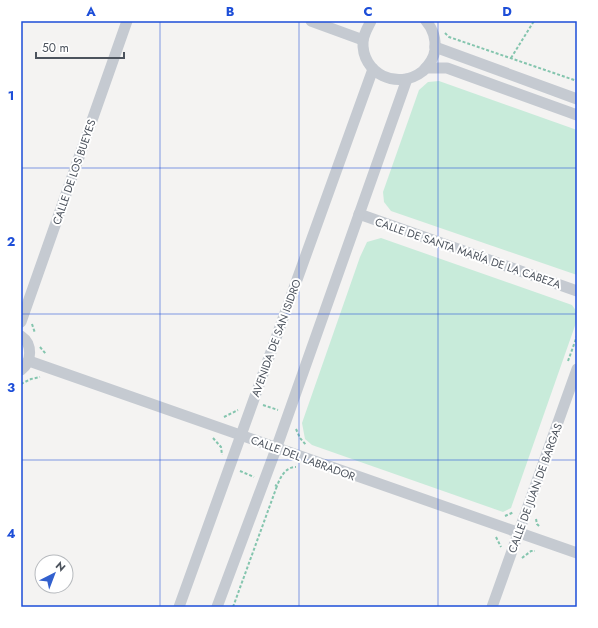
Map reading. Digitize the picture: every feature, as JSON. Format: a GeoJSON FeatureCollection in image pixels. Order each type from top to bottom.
{"type":"FeatureCollection","features":[{"type":"Feature","properties":{"kind":"street","name":"CALLE DE LOS BUEYES"},"geometry":{"type":"LineString","coordinates":[[21,322],[127,21]]}},
{"type":"Feature","properties":{"kind":"street"},"geometry":{"type":"LineString","coordinates":[[311,21],[363,40]]}},
{"type":"Feature","properties":{"kind":"street"},"geometry":{"type":"LineString","coordinates":[[371,21],[363,40],[367,61],[383,76],[395,80],[407,79],[418,75],[426,68],[432,59],[435,48],[434,36],[426,21]]}},
{"type":"Feature","properties":{"kind":"street"},"geometry":{"type":"LineString","coordinates":[[435,48],[577,99]]}},
{"type":"Feature","properties":{"kind":"street"},"geometry":{"type":"LineString","coordinates":[[426,68],[447,68],[577,115]]}},
{"type":"Feature","properties":{"kind":"street","name":"AVENIDA DE SAN ISIDRO"},"geometry":{"type":"LineString","coordinates":[[179,607],[374,69]]}},
{"type":"Feature","properties":{"kind":"street"},"geometry":{"type":"LineString","coordinates":[[217,607],[276,449],[407,79]]}},
{"type":"Feature","properties":{"kind":"street","name":"CALLE DE SANTA MARÍA DE LA CABEZA"},"geometry":{"type":"LineString","coordinates":[[359,214],[577,291]]}},
{"type":"Feature","properties":{"kind":"street"},"geometry":{"type":"LineString","coordinates":[[21,336],[29,345],[30,353],[29,361],[21,370]]}},
{"type":"Feature","properties":{"kind":"street","name":"CALLE DEL LABRADOR"},"geometry":{"type":"LineString","coordinates":[[29,361],[276,449],[577,553]]}},
{"type":"Feature","properties":{"kind":"street","name":"CALLE DE JUAN DE BARGAS"},"geometry":{"type":"LineString","coordinates":[[492,607],[519,533],[572,367]]}},
{"type":"Feature","properties":{"kind":"path"},"geometry":{"type":"LineString","coordinates":[[511,58],[534,21]]}},
{"type":"Feature","properties":{"kind":"path"},"geometry":{"type":"LineString","coordinates":[[444,31],[449,37],[577,81]]}},
{"type":"Feature","properties":{"kind":"path"},"geometry":{"type":"LineString","coordinates":[[572,367],[577,336]]}},
{"type":"Feature","properties":{"kind":"path"},"geometry":{"type":"LineString","coordinates":[[218,416],[225,417],[236,412],[242,406],[245,397],[299,418],[296,428],[300,438],[308,449]]}},
{"type":"Feature","properties":{"kind":"path"},"geometry":{"type":"LineString","coordinates":[[209,437],[214,439],[221,447],[222,464],[277,486]]}},
{"type":"Feature","properties":{"kind":"path"},"geometry":{"type":"LineString","coordinates":[[234,607],[282,475],[292,467],[298,468]]}},
{"type":"Feature","properties":{"kind":"path"},"geometry":{"type":"LineString","coordinates":[[501,514],[506,516],[514,512],[516,508]]}},
{"type":"Feature","properties":{"kind":"path"},"geometry":{"type":"LineString","coordinates":[[535,515],[537,524],[543,531]]}},
{"type":"Feature","properties":{"kind":"path"},"geometry":{"type":"LineString","coordinates":[[493,535],[497,538],[502,549]]}},
{"type":"Feature","properties":{"kind":"path"},"geometry":{"type":"LineString","coordinates":[[508,560],[519,565],[523,556],[531,551],[539,550]]}},
{"type":"Feature","properties":{"kind":"green space"},"geometry":{"type":"Polygon","coordinates":[[[439,81],[577,130],[577,275],[391,211],[384,202],[383,192],[419,90],[428,82],[439,81]]]}},
{"type":"Feature","properties":{"kind":"green space"},"geometry":{"type":"Polygon","coordinates":[[[381,238],[572,305],[577,312],[577,320],[511,508],[503,512],[312,445],[305,439],[302,423],[360,257],[367,242],[381,238]]]}}]}
